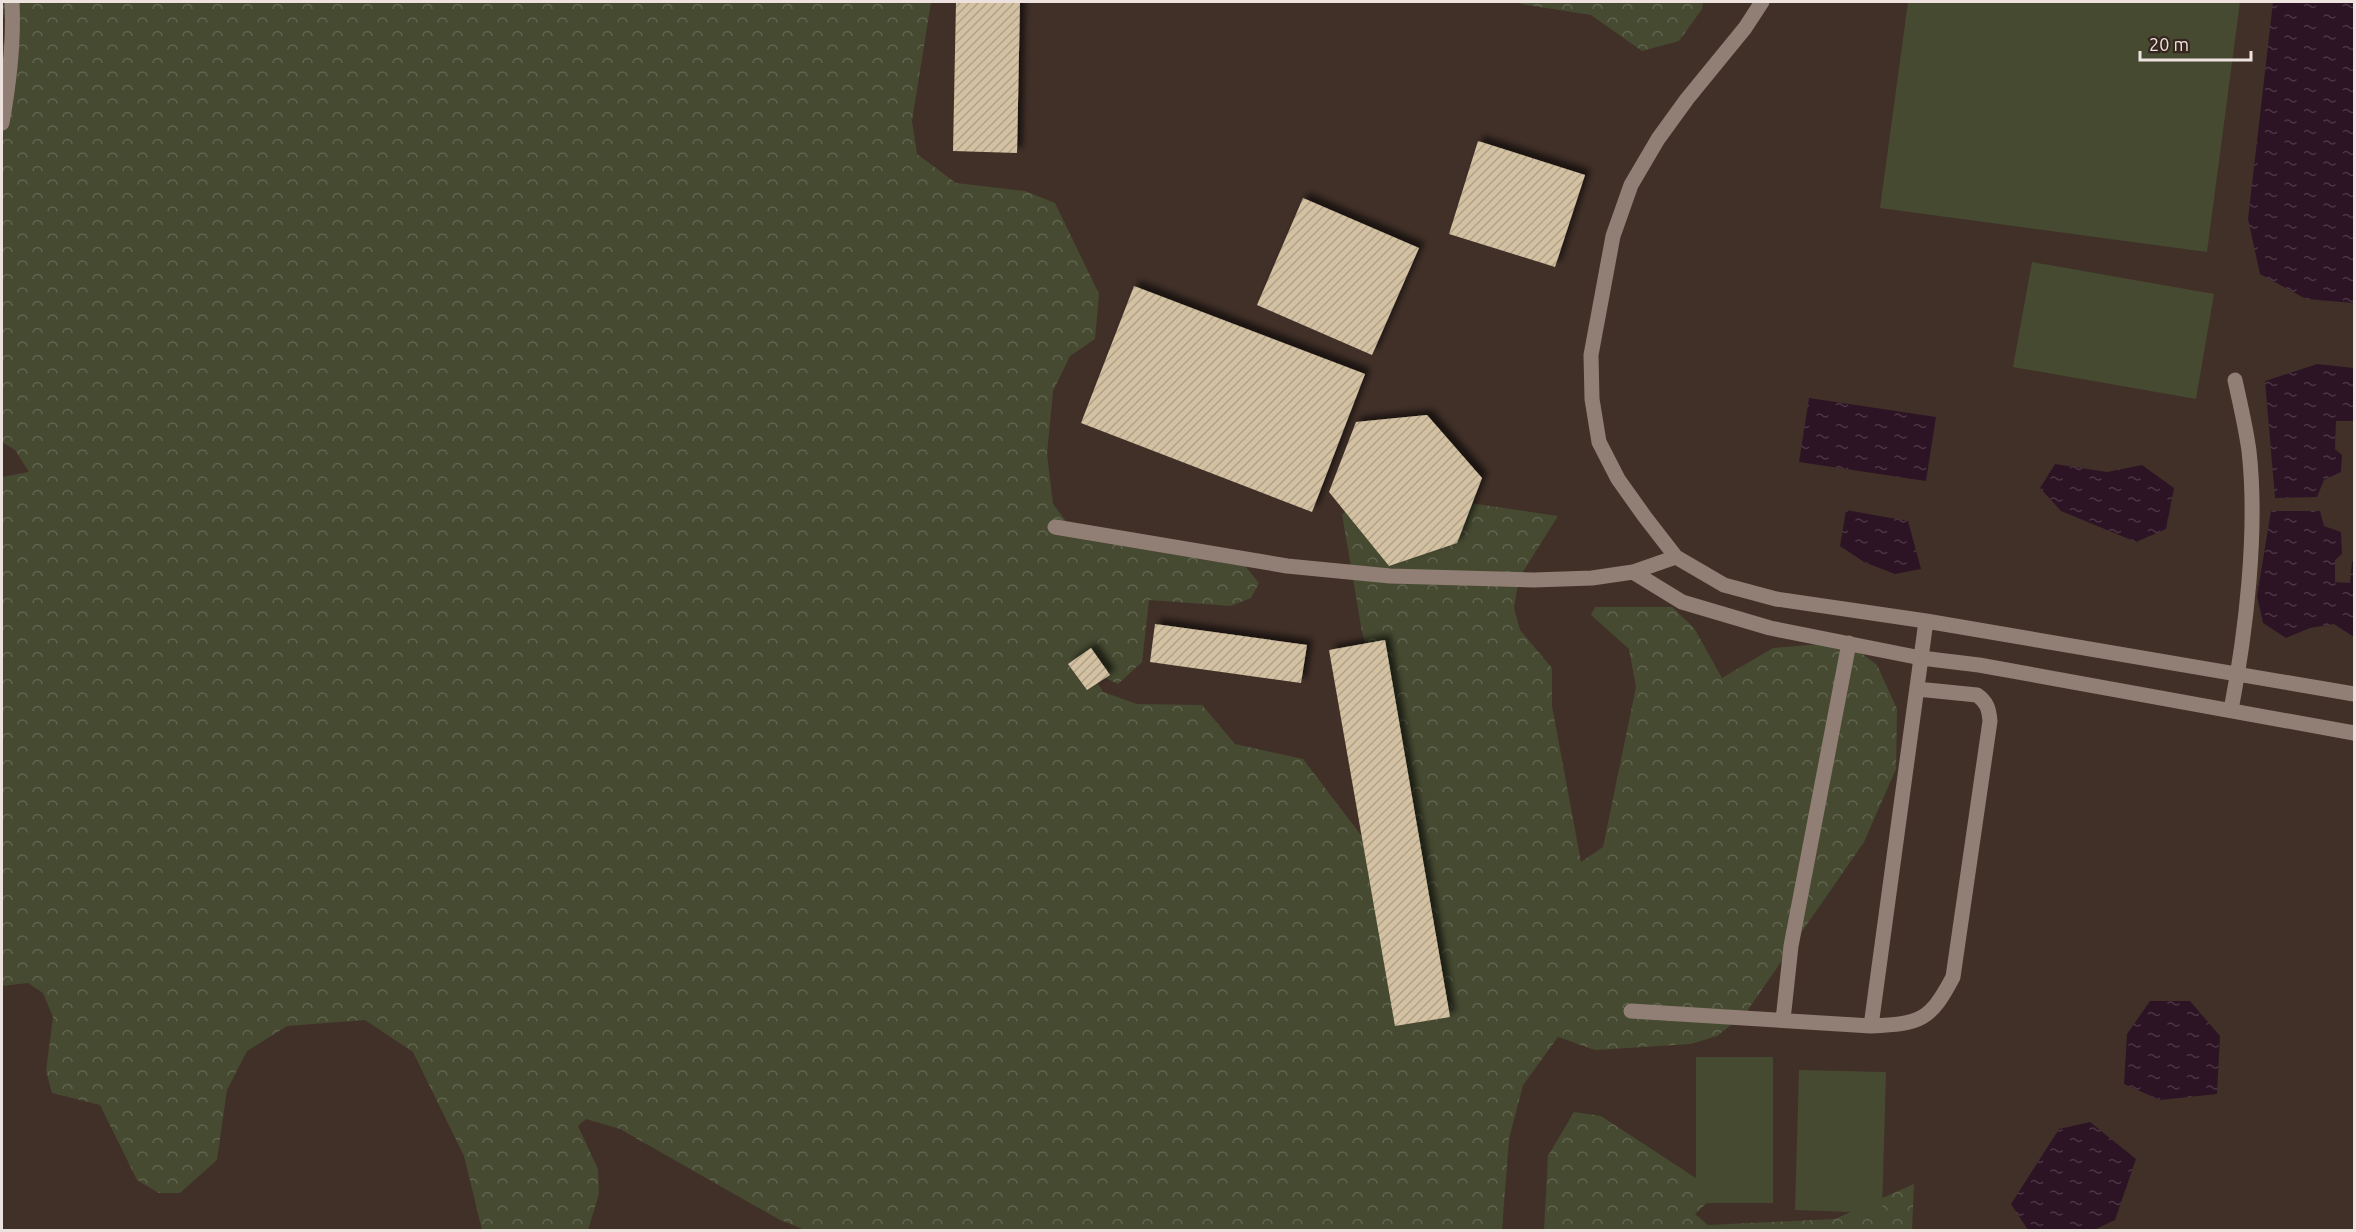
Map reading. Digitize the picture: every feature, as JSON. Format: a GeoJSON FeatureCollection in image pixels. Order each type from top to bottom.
{"type":"FeatureCollection","features":[{"type":"Feature","properties":{"kind":"street"},"geometry":{"type":"LineString","coordinates":[[2,123],[11,40],[12,2]]}},
{"type":"Feature","properties":{"kind":"street"},"geometry":{"type":"LineString","coordinates":[[1762,2],[1745,28],[1658,138],[1631,185],[1613,236],[1591,355],[1592,399],[1599,442],[1625,488],[1677,557],[1724,585],[1776,599],[1926,621],[2355,694]]}},
{"type":"Feature","properties":{"kind":"street"},"geometry":{"type":"LineString","coordinates":[[2231,710],[2238,674],[2251,529],[2249,452],[2235,380]]}},
{"type":"Feature","properties":{"kind":"street"},"geometry":{"type":"LineString","coordinates":[[1054,527],[1287,566],[1390,576],[1534,580],[1592,578],[1633,572],[1677,557]]}},
{"type":"Feature","properties":{"kind":"street"},"geometry":{"type":"LineString","coordinates":[[1633,572],[1682,603],[1770,628],[1921,658],[1979,665],[2355,733]]}},
{"type":"Feature","properties":{"kind":"street"},"geometry":{"type":"LineString","coordinates":[[1871,1026],[1926,621]]}},
{"type":"Feature","properties":{"kind":"street"},"geometry":{"type":"LineString","coordinates":[[1783,1020],[1791,946],[1849,643]]}},
{"type":"Feature","properties":{"kind":"street"},"geometry":{"type":"LineString","coordinates":[[1631,1011],[1871,1026],[1908,1025],[1926,1015],[1939,1003],[1953,977],[1990,721],[1989,708],[1977,695],[1917,689]]}},
{"type":"Feature","properties":{"kind":"green space"},"geometry":{"type":"Polygon","coordinates":[[[2,2],[931,2],[912,121],[917,154],[956,183],[1025,191],[1055,203],[1099,294],[1095,339],[1070,356],[1053,391],[1047,454],[1053,504],[1066,521],[1094,532],[1241,561],[1259,583],[1251,598],[1231,606],[1149,600],[1142,662],[1118,684],[1091,671],[1103,692],[1137,704],[1202,705],[1235,744],[1303,759],[1376,855],[1411,801],[1362,632],[1342,514],[1351,508],[1463,502],[1558,516],[1519,578],[1514,608],[1520,630],[1552,668],[1552,706],[1581,862],[1603,847],[1636,687],[1629,649],[1591,615],[1595,607],[1672,607],[1694,628],[1722,678],[1773,648],[1823,644],[1861,653],[1877,665],[1897,709],[1896,769],[1864,842],[1745,1014],[1717,1036],[1691,1044],[1595,1050],[1558,1037],[1523,1085],[1509,1139],[1502,1230],[805,1230],[780,1220],[620,1129],[586,1119],[578,1126],[598,1169],[599,1194],[588,1230],[482,1230],[464,1156],[413,1052],[365,1020],[287,1026],[247,1051],[227,1090],[217,1160],[180,1193],[159,1193],[137,1180],[100,1105],[52,1093],[46,1071],[53,1017],[43,993],[28,983],[2,986],[2,477],[29,472],[15,450],[2,442],[2,45],[10,37],[2,2]]]}},
{"type":"Feature","properties":{"kind":"green space"},"geometry":{"type":"Polygon","coordinates":[[[1519,2],[1703,2],[1702,9],[1679,41],[1642,51],[1591,15],[1519,2]]]}},
{"type":"Feature","properties":{"kind":"green space"},"geometry":{"type":"Polygon","coordinates":[[[1908,2],[2240,2],[2207,252],[1880,208],[1908,2]]]}},
{"type":"Feature","properties":{"kind":"green space"},"geometry":{"type":"Polygon","coordinates":[[[2032,262],[2214,294],[2196,399],[2013,367],[2032,262]]]}},
{"type":"Feature","properties":{"kind":"green space"},"geometry":{"type":"Polygon","coordinates":[[[1696,1057],[1773,1057],[1773,1203],[1696,1203],[1696,1057]]]}},
{"type":"Feature","properties":{"kind":"green space"},"geometry":{"type":"Polygon","coordinates":[[[1799,1070],[1886,1072],[1882,1213],[1795,1210],[1799,1070]]]}},
{"type":"Feature","properties":{"kind":"green space"},"geometry":{"type":"Polygon","coordinates":[[[1574,1112],[1601,1116],[1708,1186],[1713,1197],[1695,1214],[1708,1225],[1835,1219],[1914,1184],[1912,1230],[1544,1230],[1548,1156],[1574,1112]]]}},
{"type":"Feature","properties":{"kind":"water"},"geometry":{"type":"Polygon","coordinates":[[[2273,2],[2354,2],[2354,303],[2306,299],[2260,274],[2248,219],[2273,2]]]}},
{"type":"Feature","properties":{"kind":"water"},"geometry":{"type":"Polygon","coordinates":[[[2317,364],[2354,368],[2354,421],[2336,421],[2335,449],[2342,455],[2341,472],[2324,480],[2317,497],[2275,498],[2265,381],[2317,364]]]}},
{"type":"Feature","properties":{"kind":"water"},"geometry":{"type":"Polygon","coordinates":[[[1809,398],[1936,417],[1926,481],[1799,462],[1809,398]]]}},
{"type":"Feature","properties":{"kind":"water"},"geometry":{"type":"Polygon","coordinates":[[[2055,464],[2107,472],[2142,465],[2174,488],[2166,529],[2136,542],[2061,511],[2040,488],[2055,464]]]}},
{"type":"Feature","properties":{"kind":"water"},"geometry":{"type":"Polygon","coordinates":[[[1846,510],[1908,521],[1921,569],[1895,574],[1864,562],[1840,546],[1846,510]]]}},
{"type":"Feature","properties":{"kind":"water"},"geometry":{"type":"Polygon","coordinates":[[[2271,511],[2320,511],[2324,526],[2341,532],[2342,554],[2335,560],[2335,582],[2350,583],[2354,560],[2354,637],[2334,624],[2310,628],[2286,638],[2263,623],[2257,596],[2271,511]]]}},
{"type":"Feature","properties":{"kind":"water"},"geometry":{"type":"Polygon","coordinates":[[[2150,1001],[2190,1001],[2220,1036],[2217,1094],[2160,1100],[2124,1084],[2127,1034],[2150,1001]]]}},
{"type":"Feature","properties":{"kind":"water"},"geometry":{"type":"Polygon","coordinates":[[[2090,1122],[2136,1159],[2115,1220],[2094,1230],[2028,1230],[2011,1204],[2059,1129],[2090,1122]]]}},
{"type":"Feature","properties":{"kind":"building"},"geometry":{"type":"Polygon","coordinates":[[[956,2],[1020,2],[1017,153],[953,151],[956,2]]]}},
{"type":"Feature","properties":{"kind":"building"},"geometry":{"type":"Polygon","coordinates":[[[1478,141],[1585,175],[1555,267],[1449,234],[1478,141]]]}},
{"type":"Feature","properties":{"kind":"building"},"geometry":{"type":"Polygon","coordinates":[[[1303,198],[1419,248],[1372,355],[1257,305],[1303,198]]]}},
{"type":"Feature","properties":{"kind":"building"},"geometry":{"type":"Polygon","coordinates":[[[1134,286],[1365,374],[1312,512],[1081,423],[1134,286]]]}},
{"type":"Feature","properties":{"kind":"building"},"geometry":{"type":"Polygon","coordinates":[[[1427,415],[1482,478],[1457,543],[1389,566],[1329,492],[1356,422],[1427,415]]]}},
{"type":"Feature","properties":{"kind":"building"},"geometry":{"type":"Polygon","coordinates":[[[1155,624],[1307,645],[1301,683],[1150,662],[1155,624]]]}},
{"type":"Feature","properties":{"kind":"building"},"geometry":{"type":"Polygon","coordinates":[[[1385,640],[1450,1017],[1395,1026],[1329,650],[1385,640]]]}},
{"type":"Feature","properties":{"kind":"building"},"geometry":{"type":"Polygon","coordinates":[[[1091,648],[1110,675],[1087,690],[1068,664],[1091,648]]]}}]}
